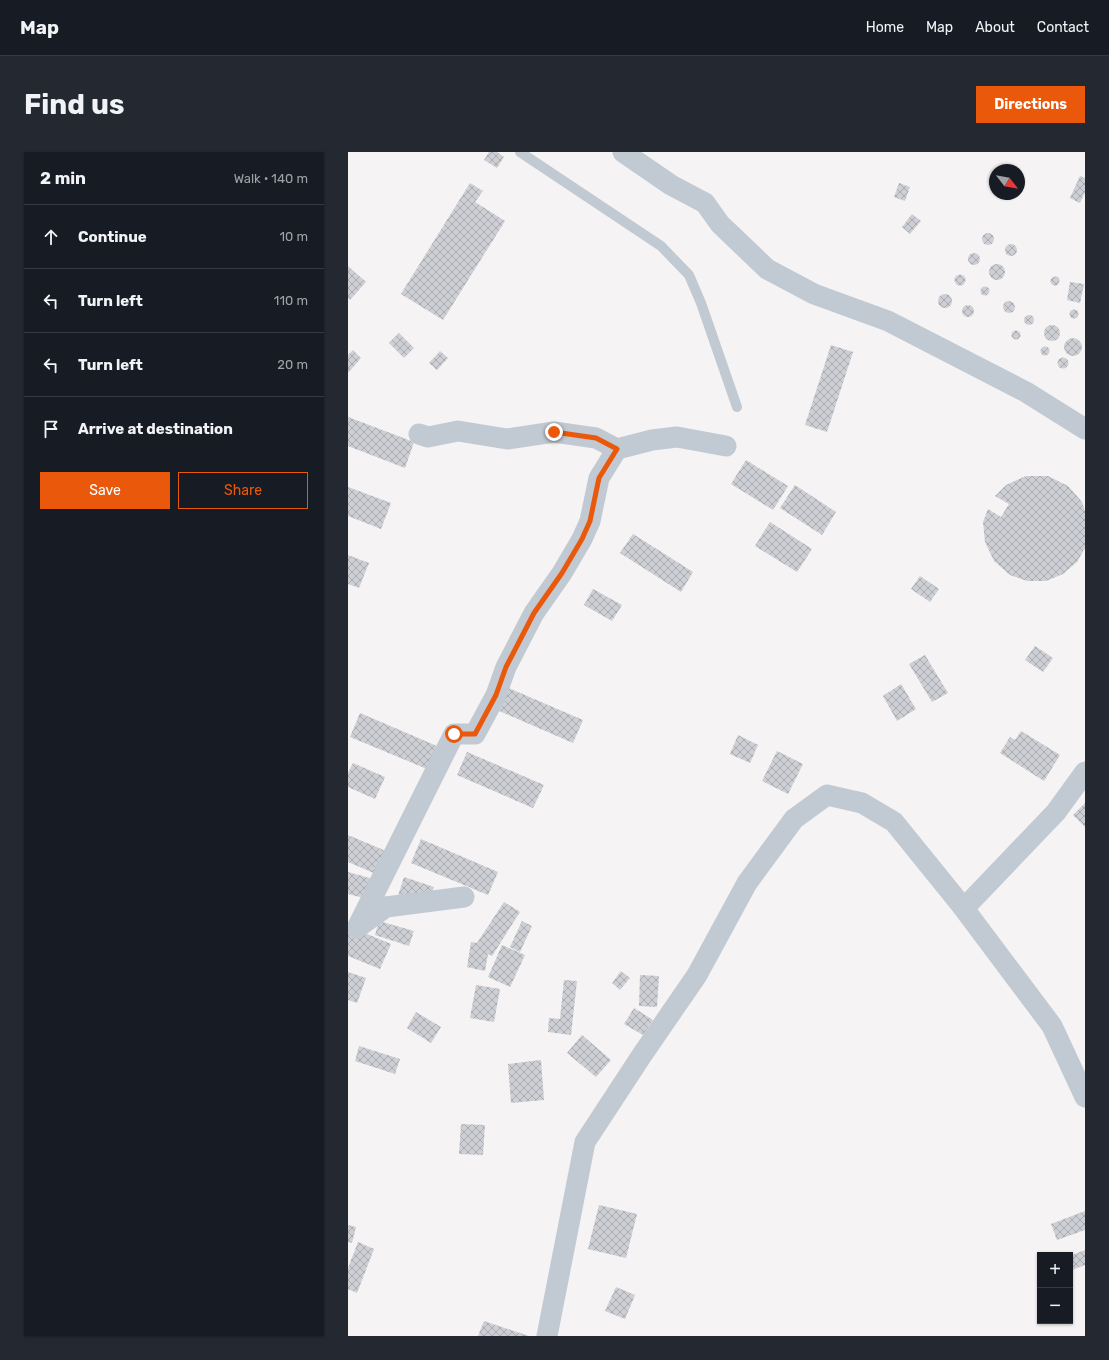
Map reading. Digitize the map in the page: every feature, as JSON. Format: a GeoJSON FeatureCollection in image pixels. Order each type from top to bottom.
{"type":"FeatureCollection","features":[{"type":"Feature","properties":{"kind":"street"},"geometry":{"type":"LineString","coordinates":[[623,152],[672,185],[705,203],[720,224],[767,269],[814,294],[888,321],[1026,392],[1085,429]]}},
{"type":"Feature","properties":{"kind":"street"},"geometry":{"type":"LineString","coordinates":[[419,434],[428,437],[458,431],[507,439],[554,432],[596,438],[617,449],[652,440],[677,437],[726,446]]}},
{"type":"Feature","properties":{"kind":"street"},"geometry":{"type":"LineString","coordinates":[[353,926],[454,734],[475,734],[496,695],[506,667],[534,613],[562,573],[582,539],[590,521],[599,478],[617,449]]}},
{"type":"Feature","properties":{"kind":"street"},"geometry":{"type":"LineString","coordinates":[[962,906],[970,902],[1056,812],[1085,772]]}},
{"type":"Feature","properties":{"kind":"street"},"geometry":{"type":"LineString","coordinates":[[547,1336],[585,1142],[697,975],[747,883],[794,819],[828,795],[862,803],[894,822],[962,906],[1052,1026],[1085,1097]]}},
{"type":"Feature","properties":{"kind":"street"},"geometry":{"type":"LineString","coordinates":[[353,926],[386,908],[464,897]]}},
{"type":"Feature","properties":{"kind":"lane"},"geometry":{"type":"LineString","coordinates":[[520,152],[661,246],[689,275],[701,303],[737,407]]}},
{"type":"Feature","properties":{"kind":"building"},"geometry":{"type":"Polygon","coordinates":[[[489,152],[497,152],[504,157],[497,168],[484,160],[489,152]]]}},
{"type":"Feature","properties":{"kind":"building"},"geometry":{"type":"Polygon","coordinates":[[[1080,176],[1085,178],[1085,192],[1080,203],[1070,198],[1080,176]]]}},
{"type":"Feature","properties":{"kind":"building"},"geometry":{"type":"Polygon","coordinates":[[[470,183],[483,191],[475,202],[505,221],[443,320],[401,294],[470,183]]]}},
{"type":"Feature","properties":{"kind":"building"},"geometry":{"type":"Polygon","coordinates":[[[899,183],[910,187],[905,201],[894,197],[899,183]]]}},
{"type":"Feature","properties":{"kind":"building"},"geometry":{"type":"Polygon","coordinates":[[[912,214],[921,221],[910,234],[902,227],[912,214]]]}},
{"type":"Feature","properties":{"kind":"building"},"geometry":{"type":"Polygon","coordinates":[[[986,233],[990,233],[994,239],[990,245],[986,245],[982,241],[982,237],[986,233]]]}},
{"type":"Feature","properties":{"kind":"building"},"geometry":{"type":"Polygon","coordinates":[[[1009,244],[1013,244],[1017,250],[1013,256],[1009,256],[1005,252],[1005,248],[1009,244]]]}},
{"type":"Feature","properties":{"kind":"building"},"geometry":{"type":"Polygon","coordinates":[[[972,253],[976,253],[980,259],[976,265],[972,265],[968,261],[968,257],[972,253]]]}},
{"type":"Feature","properties":{"kind":"building"},"geometry":{"type":"Polygon","coordinates":[[[997,264],[1003,266],[1005,272],[1003,278],[997,280],[991,278],[989,272],[991,266],[997,264]]]}},
{"type":"Feature","properties":{"kind":"building"},"geometry":{"type":"Polygon","coordinates":[[[348,266],[366,282],[350,300],[348,298],[348,266]]]}},
{"type":"Feature","properties":{"kind":"building"},"geometry":{"type":"Polygon","coordinates":[[[958,275],[962,275],[964,276],[964,284],[958,285],[955,282],[955,278],[958,275]]]}},
{"type":"Feature","properties":{"kind":"building"},"geometry":{"type":"Polygon","coordinates":[[[1053,277],[1057,277],[1059,281],[1057,285],[1053,285],[1051,283],[1051,279],[1053,277]]]}},
{"type":"Feature","properties":{"kind":"building"},"geometry":{"type":"Polygon","coordinates":[[[1070,282],[1084,284],[1080,303],[1067,300],[1070,282]]]}},
{"type":"Feature","properties":{"kind":"building"},"geometry":{"type":"Polygon","coordinates":[[[983,287],[987,287],[989,291],[987,295],[983,295],[981,293],[981,289],[983,287]]]}},
{"type":"Feature","properties":{"kind":"building"},"geometry":{"type":"Polygon","coordinates":[[[942,294],[948,294],[952,298],[952,304],[948,308],[942,308],[938,304],[938,298],[942,294]]]}},
{"type":"Feature","properties":{"kind":"building"},"geometry":{"type":"Polygon","coordinates":[[[1011,301],[1014,302],[1014,312],[1007,313],[1004,312],[1003,305],[1004,302],[1011,301]]]}},
{"type":"Feature","properties":{"kind":"building"},"geometry":{"type":"Polygon","coordinates":[[[966,305],[970,305],[974,311],[970,317],[966,317],[962,313],[962,309],[966,305]]]}},
{"type":"Feature","properties":{"kind":"building"},"geometry":{"type":"Polygon","coordinates":[[[1074,309],[1079,314],[1074,319],[1069,314],[1074,309]]]}},
{"type":"Feature","properties":{"kind":"building"},"geometry":{"type":"Polygon","coordinates":[[[1027,315],[1031,315],[1033,316],[1033,324],[1027,325],[1024,322],[1024,318],[1027,315]]]}},
{"type":"Feature","properties":{"kind":"building"},"geometry":{"type":"Polygon","coordinates":[[[1052,325],[1058,327],[1060,333],[1058,339],[1052,341],[1046,339],[1044,333],[1046,327],[1052,325]]]}},
{"type":"Feature","properties":{"kind":"building"},"geometry":{"type":"Polygon","coordinates":[[[1016,330],[1021,335],[1016,340],[1011,335],[1016,330]]]}},
{"type":"Feature","properties":{"kind":"building"},"geometry":{"type":"Polygon","coordinates":[[[399,333],[414,348],[404,358],[389,343],[399,333]]]}},
{"type":"Feature","properties":{"kind":"building"},"geometry":{"type":"Polygon","coordinates":[[[1073,338],[1079,341],[1082,347],[1079,353],[1073,356],[1067,353],[1064,347],[1067,341],[1073,338]]]}},
{"type":"Feature","properties":{"kind":"building"},"geometry":{"type":"Polygon","coordinates":[[[831,345],[853,352],[827,432],[805,425],[831,345]]]}},
{"type":"Feature","properties":{"kind":"building"},"geometry":{"type":"Polygon","coordinates":[[[1043,347],[1047,347],[1049,351],[1047,355],[1043,355],[1041,353],[1041,349],[1043,347]]]}},
{"type":"Feature","properties":{"kind":"building"},"geometry":{"type":"Polygon","coordinates":[[[353,350],[361,358],[348,373],[348,355],[353,350]]]}},
{"type":"Feature","properties":{"kind":"building"},"geometry":{"type":"Polygon","coordinates":[[[440,351],[448,358],[437,370],[429,363],[440,351]]]}},
{"type":"Feature","properties":{"kind":"building"},"geometry":{"type":"Polygon","coordinates":[[[1061,358],[1065,358],[1067,359],[1067,367],[1061,368],[1058,365],[1058,361],[1061,358]]]}},
{"type":"Feature","properties":{"kind":"building"},"geometry":{"type":"Polygon","coordinates":[[[348,417],[414,442],[405,468],[348,446],[348,417]]]}},
{"type":"Feature","properties":{"kind":"building"},"geometry":{"type":"Polygon","coordinates":[[[746,460],[788,486],[773,510],[731,484],[746,460]]]}},
{"type":"Feature","properties":{"kind":"building"},"geometry":{"type":"Polygon","coordinates":[[[1026,476],[1048,476],[1068,486],[1082,502],[1085,511],[1085,548],[1077,562],[1063,574],[1046,581],[1027,581],[1010,575],[994,561],[985,542],[983,522],[988,509],[1001,517],[1009,504],[995,496],[1006,485],[1026,476]]]}},
{"type":"Feature","properties":{"kind":"building"},"geometry":{"type":"Polygon","coordinates":[[[795,485],[836,512],[822,535],[780,508],[795,485]]]}},
{"type":"Feature","properties":{"kind":"building"},"geometry":{"type":"Polygon","coordinates":[[[348,487],[391,503],[381,529],[348,516],[348,487]]]}},
{"type":"Feature","properties":{"kind":"building"},"geometry":{"type":"Polygon","coordinates":[[[770,522],[812,549],[797,572],[755,546],[770,522]]]}},
{"type":"Feature","properties":{"kind":"building"},"geometry":{"type":"Polygon","coordinates":[[[633,534],[693,572],[681,592],[620,553],[633,534]]]}},
{"type":"Feature","properties":{"kind":"building"},"geometry":{"type":"Polygon","coordinates":[[[348,555],[369,563],[359,588],[348,584],[348,555]]]}},
{"type":"Feature","properties":{"kind":"building"},"geometry":{"type":"Polygon","coordinates":[[[920,576],[939,589],[930,602],[911,589],[920,576]]]}},
{"type":"Feature","properties":{"kind":"building"},"geometry":{"type":"Polygon","coordinates":[[[593,589],[622,605],[612,621],[584,605],[593,589]]]}},
{"type":"Feature","properties":{"kind":"building"},"geometry":{"type":"Polygon","coordinates":[[[1035,646],[1053,658],[1043,672],[1025,660],[1035,646]]]}},
{"type":"Feature","properties":{"kind":"building"},"geometry":{"type":"Polygon","coordinates":[[[925,655],[948,693],[932,702],[909,664],[925,655]]]}},
{"type":"Feature","properties":{"kind":"building"},"geometry":{"type":"Polygon","coordinates":[[[901,684],[916,709],[897,721],[883,696],[901,684]]]}},
{"type":"Feature","properties":{"kind":"building"},"geometry":{"type":"Polygon","coordinates":[[[506,687],[583,720],[573,743],[497,710],[506,687]]]}},
{"type":"Feature","properties":{"kind":"building"},"geometry":{"type":"Polygon","coordinates":[[[360,713],[437,746],[427,769],[350,737],[360,713]]]}},
{"type":"Feature","properties":{"kind":"building"},"geometry":{"type":"Polygon","coordinates":[[[1021,731],[1060,755],[1044,781],[1000,753],[1010,737],[1015,740],[1021,731]]]}},
{"type":"Feature","properties":{"kind":"building"},"geometry":{"type":"Polygon","coordinates":[[[738,735],[758,745],[750,763],[730,754],[738,735]]]}},
{"type":"Feature","properties":{"kind":"building"},"geometry":{"type":"Polygon","coordinates":[[[777,751],[803,764],[788,794],[762,781],[777,751]]]}},
{"type":"Feature","properties":{"kind":"building"},"geometry":{"type":"Polygon","coordinates":[[[467,752],[544,785],[533,808],[457,775],[467,752]]]}},
{"type":"Feature","properties":{"kind":"building"},"geometry":{"type":"Polygon","coordinates":[[[353,763],[385,777],[375,799],[348,787],[348,773],[353,763]]]}},
{"type":"Feature","properties":{"kind":"building"},"geometry":{"type":"Polygon","coordinates":[[[1085,803],[1085,827],[1073,815],[1085,803]]]}},
{"type":"Feature","properties":{"kind":"building"},"geometry":{"type":"Polygon","coordinates":[[[348,835],[393,854],[383,877],[348,862],[348,835]]]}},
{"type":"Feature","properties":{"kind":"building"},"geometry":{"type":"Polygon","coordinates":[[[421,839],[498,872],[488,895],[411,863],[421,839]]]}},
{"type":"Feature","properties":{"kind":"building"},"geometry":{"type":"Polygon","coordinates":[[[348,872],[373,879],[368,899],[348,894],[348,872]]]}},
{"type":"Feature","properties":{"kind":"building"},"geometry":{"type":"Polygon","coordinates":[[[404,877],[434,887],[427,905],[398,896],[404,877]]]}},
{"type":"Feature","properties":{"kind":"building"},"geometry":{"type":"Polygon","coordinates":[[[504,902],[520,912],[492,956],[488,954],[485,971],[467,967],[471,942],[477,943],[504,902]]]}},
{"type":"Feature","properties":{"kind":"building"},"geometry":{"type":"Polygon","coordinates":[[[379,921],[414,931],[409,946],[375,935],[379,921]]]}},
{"type":"Feature","properties":{"kind":"building"},"geometry":{"type":"Polygon","coordinates":[[[522,921],[532,926],[520,952],[510,947],[522,921]]]}},
{"type":"Feature","properties":{"kind":"building"},"geometry":{"type":"Polygon","coordinates":[[[348,926],[391,944],[380,969],[348,956],[348,926]]]}},
{"type":"Feature","properties":{"kind":"building"},"geometry":{"type":"Polygon","coordinates":[[[502,945],[525,955],[510,987],[488,977],[502,945]]]}},
{"type":"Feature","properties":{"kind":"building"},"geometry":{"type":"Polygon","coordinates":[[[621,971],[630,978],[620,990],[612,983],[621,971]]]}},
{"type":"Feature","properties":{"kind":"building"},"geometry":{"type":"Polygon","coordinates":[[[348,972],[366,978],[357,1003],[348,1000],[348,972]]]}},
{"type":"Feature","properties":{"kind":"building"},"geometry":{"type":"Polygon","coordinates":[[[640,975],[659,976],[657,1007],[639,1006],[640,975]]]}},
{"type":"Feature","properties":{"kind":"building"},"geometry":{"type":"Polygon","coordinates":[[[564,980],[577,981],[571,1035],[548,1032],[549,1018],[560,1019],[564,980]]]}},
{"type":"Feature","properties":{"kind":"building"},"geometry":{"type":"Polygon","coordinates":[[[476,985],[500,989],[494,1022],[470,1018],[476,985]]]}},
{"type":"Feature","properties":{"kind":"building"},"geometry":{"type":"Polygon","coordinates":[[[634,1008],[653,1020],[643,1035],[624,1024],[634,1008]]]}},
{"type":"Feature","properties":{"kind":"building"},"geometry":{"type":"Polygon","coordinates":[[[416,1012],[441,1027],[431,1043],[407,1028],[416,1012]]]}},
{"type":"Feature","properties":{"kind":"building"},"geometry":{"type":"Polygon","coordinates":[[[582,1035],[611,1060],[596,1077],[567,1053],[582,1035]]]}},
{"type":"Feature","properties":{"kind":"building"},"geometry":{"type":"Polygon","coordinates":[[[359,1046],[400,1059],[395,1074],[355,1061],[359,1046]]]}},
{"type":"Feature","properties":{"kind":"building"},"geometry":{"type":"Polygon","coordinates":[[[541,1060],[544,1100],[511,1103],[508,1064],[541,1060]]]}},
{"type":"Feature","properties":{"kind":"building"},"geometry":{"type":"Polygon","coordinates":[[[461,1124],[485,1125],[483,1155],[459,1154],[461,1124]]]}},
{"type":"Feature","properties":{"kind":"building"},"geometry":{"type":"Polygon","coordinates":[[[599,1205],[637,1214],[626,1258],[588,1249],[599,1205]]]}},
{"type":"Feature","properties":{"kind":"building"},"geometry":{"type":"Polygon","coordinates":[[[1085,1211],[1085,1230],[1057,1240],[1051,1224],[1085,1211]]]}},
{"type":"Feature","properties":{"kind":"building"},"geometry":{"type":"Polygon","coordinates":[[[348,1225],[356,1227],[352,1243],[348,1242],[348,1225]]]}},
{"type":"Feature","properties":{"kind":"building"},"geometry":{"type":"Polygon","coordinates":[[[358,1242],[374,1249],[357,1293],[348,1289],[348,1268],[358,1242]]]}},
{"type":"Feature","properties":{"kind":"building"},"geometry":{"type":"Polygon","coordinates":[[[1085,1250],[1085,1265],[1073,1270],[1073,1255],[1085,1250]]]}},
{"type":"Feature","properties":{"kind":"building"},"geometry":{"type":"Polygon","coordinates":[[[616,1287],[635,1295],[625,1319],[605,1311],[616,1287]]]}},
{"type":"Feature","properties":{"kind":"building"},"geometry":{"type":"Polygon","coordinates":[[[484,1321],[529,1336],[478,1336],[484,1321]]]}},
{"type":"Feature","properties":{"kind":"route"},"geometry":{"type":"LineString","coordinates":[[454,734],[475,734],[496,695],[506,667],[534,613],[562,573],[582,539],[590,521],[599,478],[617,449],[596,438],[554,432]]}}]}
